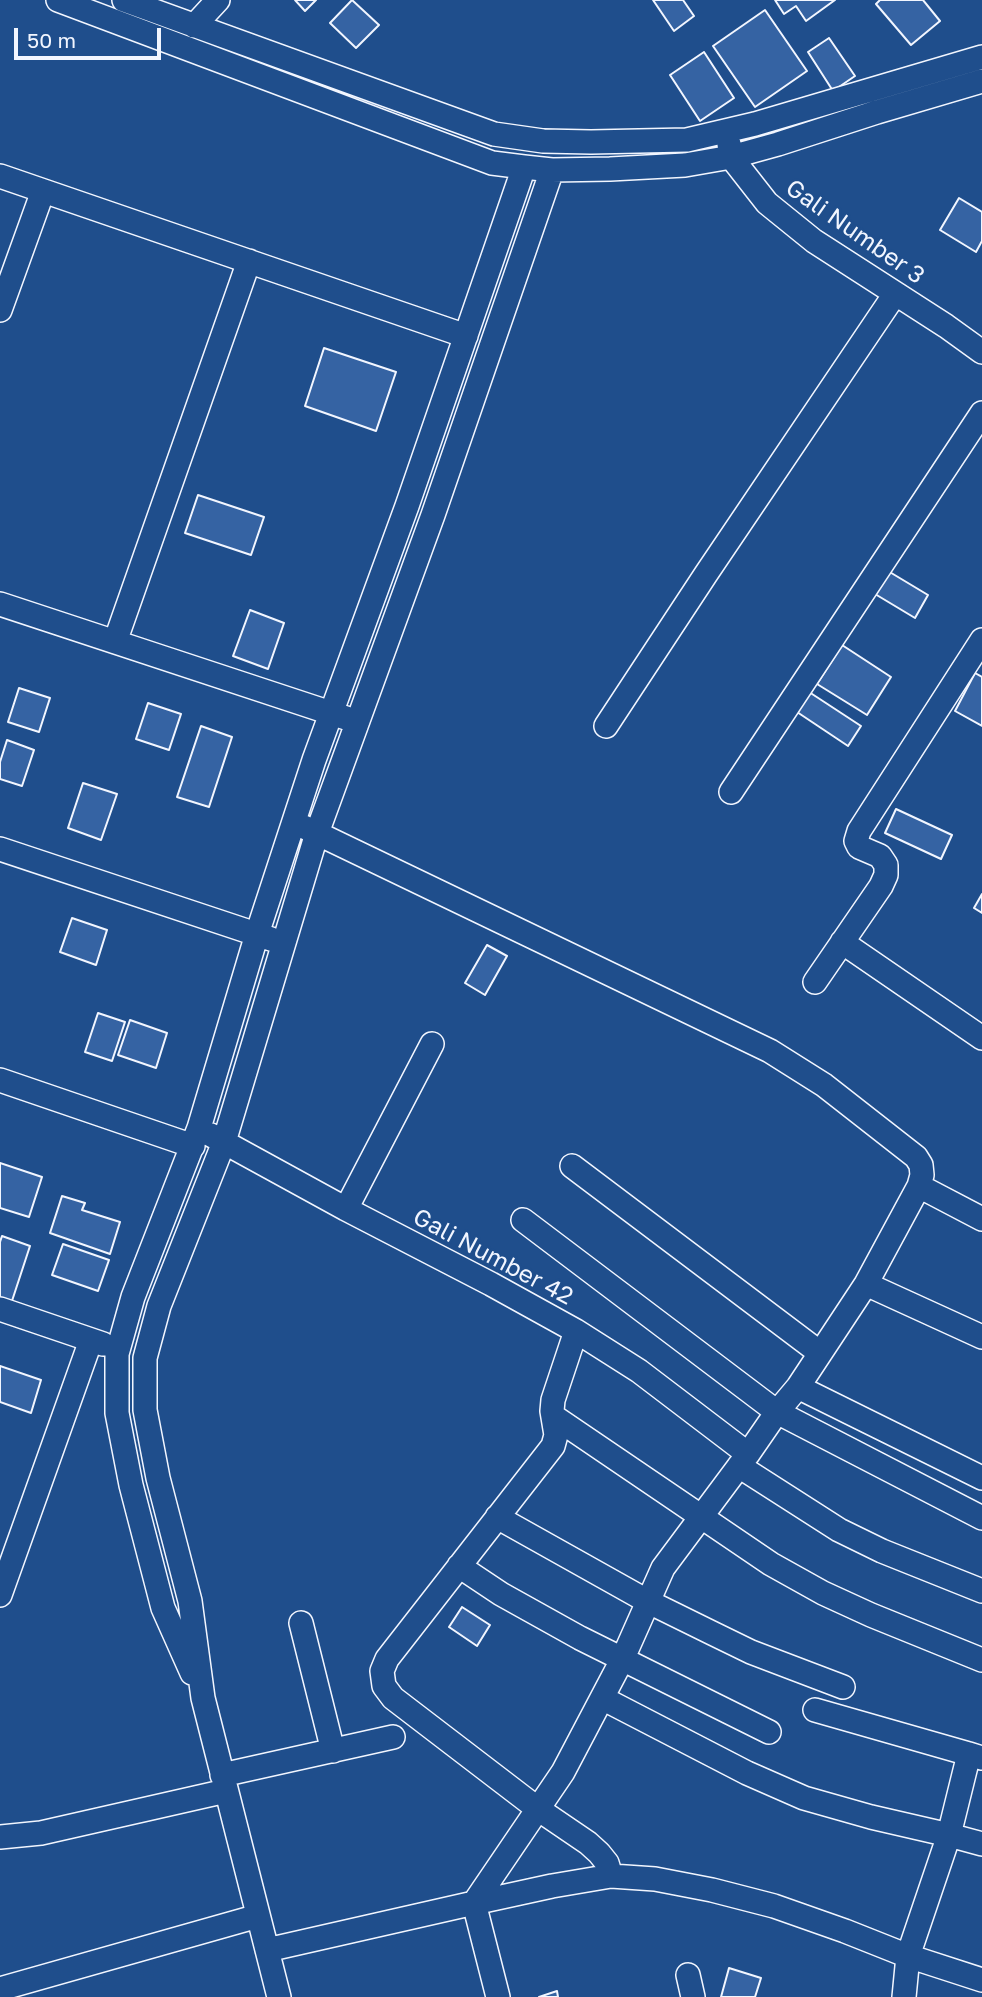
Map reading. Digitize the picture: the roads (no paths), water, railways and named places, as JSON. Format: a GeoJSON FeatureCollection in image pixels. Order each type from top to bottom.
{"type":"FeatureCollection","features":[{"type":"Feature","properties":{"kind":"street"},"geometry":{"type":"LineString","coordinates":[[58,0],[492,163],[552,170],[685,164],[731,157],[982,81]]}},
{"type":"Feature","properties":{"kind":"street"},"geometry":{"type":"LineString","coordinates":[[124,0],[494,134],[543,141],[687,140],[982,57]]}},
{"type":"Feature","properties":{"kind":"street"},"geometry":{"type":"LineString","coordinates":[[194,26],[218,0]]}},
{"type":"Feature","properties":{"kind":"street","name":"Gali Number 3"},"geometry":{"type":"LineString","coordinates":[[726,131],[731,157],[767,203],[814,241],[982,352]]}},
{"type":"Feature","properties":{"kind":"street"},"geometry":{"type":"LineString","coordinates":[[203,1698],[163,1608],[131,1485],[117,1413],[118,1349],[133,1297],[196,1137],[293,823],[524,167]]}},
{"type":"Feature","properties":{"kind":"street"},"geometry":{"type":"LineString","coordinates":[[279,1997],[203,1698],[190,1601],[158,1478],[145,1410],[145,1358],[159,1306],[224,1142],[317,833],[433,515],[552,170]]}},
{"type":"Feature","properties":{"kind":"street"},"geometry":{"type":"LineString","coordinates":[[0,176],[466,336]]}},
{"type":"Feature","properties":{"kind":"street"},"geometry":{"type":"LineString","coordinates":[[0,310],[43,191]]}},
{"type":"Feature","properties":{"kind":"street"},"geometry":{"type":"LineString","coordinates":[[115,642],[249,261]]}},
{"type":"Feature","properties":{"kind":"street"},"geometry":{"type":"LineString","coordinates":[[606,726],[895,294]]}},
{"type":"Feature","properties":{"kind":"street"},"geometry":{"type":"LineString","coordinates":[[731,792],[982,412]]}},
{"type":"Feature","properties":{"kind":"street"},"geometry":{"type":"LineString","coordinates":[[0,604],[358,723]]}},
{"type":"Feature","properties":{"kind":"street"},"geometry":{"type":"LineString","coordinates":[[815,982],[886,875],[886,865],[880,856],[859,846],[856,837],[982,640]]}},
{"type":"Feature","properties":{"kind":"street"},"geometry":{"type":"LineString","coordinates":[[293,823],[770,1051],[824,1084],[916,1157],[921,1165],[919,1186],[866,1284],[798,1387],[663,1568],[623,1658],[563,1772],[474,1903],[498,1997]]}},
{"type":"Feature","properties":{"kind":"street"},"geometry":{"type":"LineString","coordinates":[[0,849],[284,943]]}},
{"type":"Feature","properties":{"kind":"street"},"geometry":{"type":"LineString","coordinates":[[842,942],[982,1038]]}},
{"type":"Feature","properties":{"kind":"street"},"geometry":{"type":"LineString","coordinates":[[346,1209],[432,1044]]}},
{"type":"Feature","properties":{"kind":"street","name":"Gali Number 42"},"geometry":{"type":"LineString","coordinates":[[0,1080],[196,1137],[224,1142],[576,1331],[639,1371],[744,1460],[839,1530],[882,1551],[982,1591]]}},
{"type":"Feature","properties":{"kind":"street"},"geometry":{"type":"LineString","coordinates":[[572,1166],[820,1353]]}},
{"type":"Feature","properties":{"kind":"street"},"geometry":{"type":"LineString","coordinates":[[919,1186],[982,1219]]}},
{"type":"Feature","properties":{"kind":"street"},"geometry":{"type":"LineString","coordinates":[[523,1220],[777,1412],[982,1518]]}},
{"type":"Feature","properties":{"kind":"street"},"geometry":{"type":"LineString","coordinates":[[866,1284],[982,1337]]}},
{"type":"Feature","properties":{"kind":"street"},"geometry":{"type":"LineString","coordinates":[[0,1309],[118,1349]]}},
{"type":"Feature","properties":{"kind":"street"},"geometry":{"type":"LineString","coordinates":[[576,1331],[553,1400],[552,1416],[556,1436],[553,1446],[387,1659],[382,1671],[384,1686],[393,1698],[599,1853],[607,1863],[611,1876]]}},
{"type":"Feature","properties":{"kind":"street"},"geometry":{"type":"LineString","coordinates":[[0,1595],[91,1340]]}},
{"type":"Feature","properties":{"kind":"street"},"geometry":{"type":"LineString","coordinates":[[798,1387],[982,1478]]}},
{"type":"Feature","properties":{"kind":"street"},"geometry":{"type":"LineString","coordinates":[[552,1416],[771,1564],[823,1593],[871,1615],[982,1660]]}},
{"type":"Feature","properties":{"kind":"street"},"geometry":{"type":"LineString","coordinates":[[497,1517],[647,1601],[751,1652],[843,1686]]}},
{"type":"Feature","properties":{"kind":"street"},"geometry":{"type":"LineString","coordinates":[[459,1566],[538,1615],[769,1732]]}},
{"type":"Feature","properties":{"kind":"street"},"geometry":{"type":"LineString","coordinates":[[301,1623],[333,1751]]}},
{"type":"Feature","properties":{"kind":"street"},"geometry":{"type":"LineString","coordinates":[[602,1698],[735,1768],[804,1798],[982,1844]]}},
{"type":"Feature","properties":{"kind":"street"},"geometry":{"type":"LineString","coordinates":[[815,1710],[975,1756],[908,1956],[904,1997]]}},
{"type":"Feature","properties":{"kind":"street"},"geometry":{"type":"LineString","coordinates":[[0,1838],[41,1833],[333,1751],[393,1737]]}},
{"type":"Feature","properties":{"kind":"street"},"geometry":{"type":"LineString","coordinates":[[267,1950],[552,1886],[611,1876],[656,1879],[774,1906],[908,1956],[982,1980]]}},
{"type":"Feature","properties":{"kind":"street"},"geometry":{"type":"LineString","coordinates":[[0,1989],[258,1916]]}}]}
